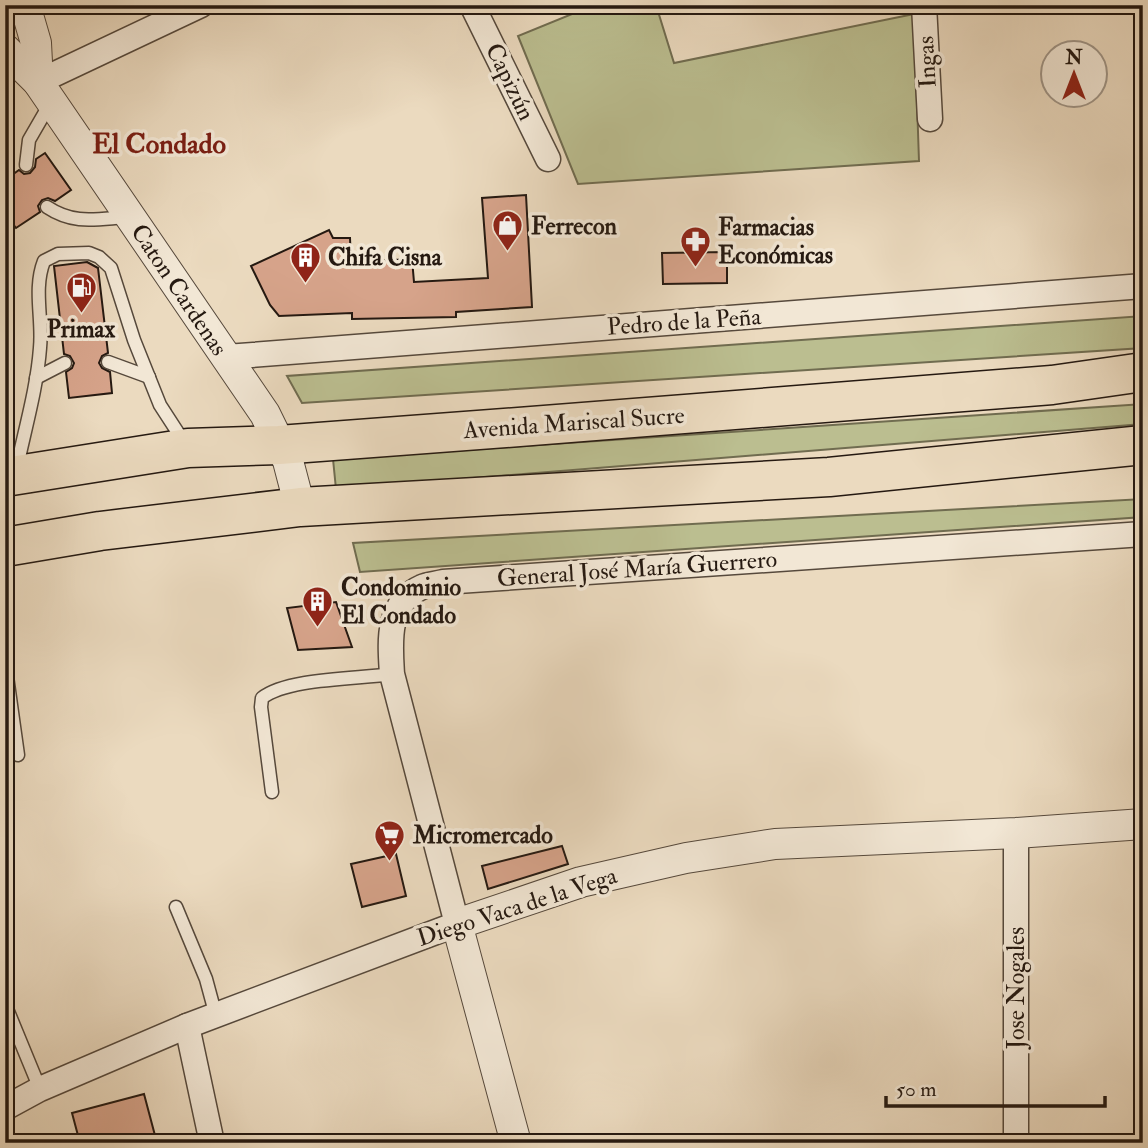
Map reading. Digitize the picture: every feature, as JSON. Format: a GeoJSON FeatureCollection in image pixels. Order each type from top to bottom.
{"type":"FeatureCollection","features":[{"type":"Feature","properties":{"kind":"main road","name":"Avenida Mariscal Sucre"},"geometry":{"type":"LineString","coordinates":[[10,476],[188,448],[279,444],[1039,386],[1143,372]]}},
{"type":"Feature","properties":{"kind":"main road"},"geometry":{"type":"LineString","coordinates":[[5,547],[100,531],[300,507],[829,477],[1143,445]]}},
{"type":"Feature","properties":{"kind":"street"},"geometry":{"type":"LineString","coordinates":[[25,5],[36,43],[45,92],[201,5]]}},
{"type":"Feature","properties":{"kind":"street","name":"Capizún"},"geometry":{"type":"LineString","coordinates":[[472,5],[548,159]]}},
{"type":"Feature","properties":{"kind":"street","name":"Ingas"},"geometry":{"type":"LineString","coordinates":[[924,5],[930,119]]}},
{"type":"Feature","properties":{"kind":"street","name":"Caton Cardenas"},"geometry":{"type":"LineString","coordinates":[[5,49],[45,92],[265,414],[288,461],[300,507]]}},
{"type":"Feature","properties":{"kind":"street","name":"Pedro de la Peña"},"geometry":{"type":"LineString","coordinates":[[226,357],[1143,286]]}},
{"type":"Feature","properties":{"kind":"street","name":"General José María Guerrero"},"geometry":{"type":"LineString","coordinates":[[516,1143],[391,674],[390,636],[393,617],[404,600],[422,587],[443,582],[1143,534]]}},
{"type":"Feature","properties":{"kind":"street","name":"Diego Vaca de la Vega"},"geometry":{"type":"LineString","coordinates":[[5,1108],[40,1089],[187,1026],[457,924],[581,882],[698,856],[775,844],[1143,824]]}},
{"type":"Feature","properties":{"kind":"street","name":"Jose Nogales"},"geometry":{"type":"LineString","coordinates":[[1016,833],[1016,1143]]}},
{"type":"Feature","properties":{"kind":"street"},"geometry":{"type":"LineString","coordinates":[[187,1026],[212,1143]]}},
{"type":"Feature","properties":{"kind":"lane"},"geometry":{"type":"LineString","coordinates":[[26,165],[29,140],[45,92]]}},
{"type":"Feature","properties":{"kind":"lane"},"geometry":{"type":"LineString","coordinates":[[47,206],[61,216],[81,220],[130,217]]}},
{"type":"Feature","properties":{"kind":"lane"},"geometry":{"type":"LineString","coordinates":[[10,476],[36,378],[41,346],[38,286],[40,270],[48,257],[69,253],[89,253],[99,257],[111,268],[134,340],[160,405],[188,448]]}},
{"type":"Feature","properties":{"kind":"lane"},"geometry":{"type":"LineString","coordinates":[[108,362],[149,377]]}},
{"type":"Feature","properties":{"kind":"lane"},"geometry":{"type":"LineString","coordinates":[[36,378],[65,363]]}},
{"type":"Feature","properties":{"kind":"lane"},"geometry":{"type":"LineString","coordinates":[[5,662],[18,755]]}},
{"type":"Feature","properties":{"kind":"lane"},"geometry":{"type":"LineString","coordinates":[[272,792],[262,698],[272,690],[292,685],[391,674]]}},
{"type":"Feature","properties":{"kind":"lane"},"geometry":{"type":"LineString","coordinates":[[176,907],[206,979],[216,1016]]}},
{"type":"Feature","properties":{"kind":"lane"},"geometry":{"type":"LineString","coordinates":[[5,1004],[40,1089]]}},
{"type":"Feature","properties":{"kind":"green space"},"geometry":{"type":"Polygon","coordinates":[[[594,5],[656,5],[674,63],[914,14],[919,161],[578,184],[518,36],[594,5]]]}},
{"type":"Feature","properties":{"kind":"green space"},"geometry":{"type":"Polygon","coordinates":[[[1143,316],[1143,348],[302,403],[287,376],[1143,316]]]}},
{"type":"Feature","properties":{"kind":"green space"},"geometry":{"type":"Polygon","coordinates":[[[1143,404],[1143,424],[336,489],[333,459],[1143,404]]]}},
{"type":"Feature","properties":{"kind":"green space"},"geometry":{"type":"Polygon","coordinates":[[[1143,499],[1143,517],[360,572],[353,543],[1143,499]]]}},
{"type":"Feature","properties":{"kind":"building"},"geometry":{"type":"Polygon","coordinates":[[[45,153],[71,190],[55,201],[48,198],[42,200],[38,206],[40,212],[16,228],[5,213],[5,180],[19,170],[24,174],[30,173],[35,167],[36,159],[45,153]]]}},
{"type":"Feature","properties":{"kind":"building"},"geometry":{"type":"Polygon","coordinates":[[[526,195],[532,307],[456,312],[456,317],[352,319],[352,313],[279,316],[270,305],[251,266],[329,230],[333,238],[350,238],[351,262],[412,259],[414,282],[488,278],[482,198],[526,195]]]}},
{"type":"Feature","properties":{"kind":"building","name":"Farmacias Económicas"},"geometry":{"type":"Polygon","coordinates":[[[727,252],[727,283],[663,284],[662,253],[727,252]]]}},
{"type":"Feature","properties":{"kind":"building","name":"Primax"},"geometry":{"type":"Polygon","coordinates":[[[87,262],[98,268],[108,353],[102,356],[99,363],[110,372],[112,393],[69,398],[66,372],[74,363],[70,356],[64,354],[54,266],[87,262]]]}},
{"type":"Feature","properties":{"kind":"building","name":"Condominio El Condado"},"geometry":{"type":"Polygon","coordinates":[[[336,602],[352,647],[298,650],[287,608],[336,602]]]}},
{"type":"Feature","properties":{"kind":"building"},"geometry":{"type":"Polygon","coordinates":[[[562,846],[568,864],[488,889],[482,866],[562,846]]]}},
{"type":"Feature","properties":{"kind":"building"},"geometry":{"type":"Polygon","coordinates":[[[396,854],[406,896],[362,907],[351,864],[396,854]]]}},
{"type":"Feature","properties":{"kind":"building"},"geometry":{"type":"Polygon","coordinates":[[[144,1094],[157,1143],[80,1143],[72,1113],[144,1094]]]}},
{"type":"Feature","properties":{"kind":"place","name":"Ferrecon"},"geometry":{"type":"Point","coordinates":[508,253]}},
{"type":"Feature","properties":{"kind":"place","name":"Farmacias Económicas"},"geometry":{"type":"Point","coordinates":[695,268]}},
{"type":"Feature","properties":{"kind":"place","name":"Chifa Cisna"},"geometry":{"type":"Point","coordinates":[305,284]}},
{"type":"Feature","properties":{"kind":"place","name":"Primax"},"geometry":{"type":"Point","coordinates":[81,314]}},
{"type":"Feature","properties":{"kind":"place","name":"Condominio El Condado"},"geometry":{"type":"Point","coordinates":[318,628]}},
{"type":"Feature","properties":{"kind":"place","name":"Micromercado"},"geometry":{"type":"Point","coordinates":[390,862]}},
{"type":"Feature","properties":{"kind":"district","name":"El Condado"},"geometry":{"type":"Point","coordinates":[159,144]}}]}
